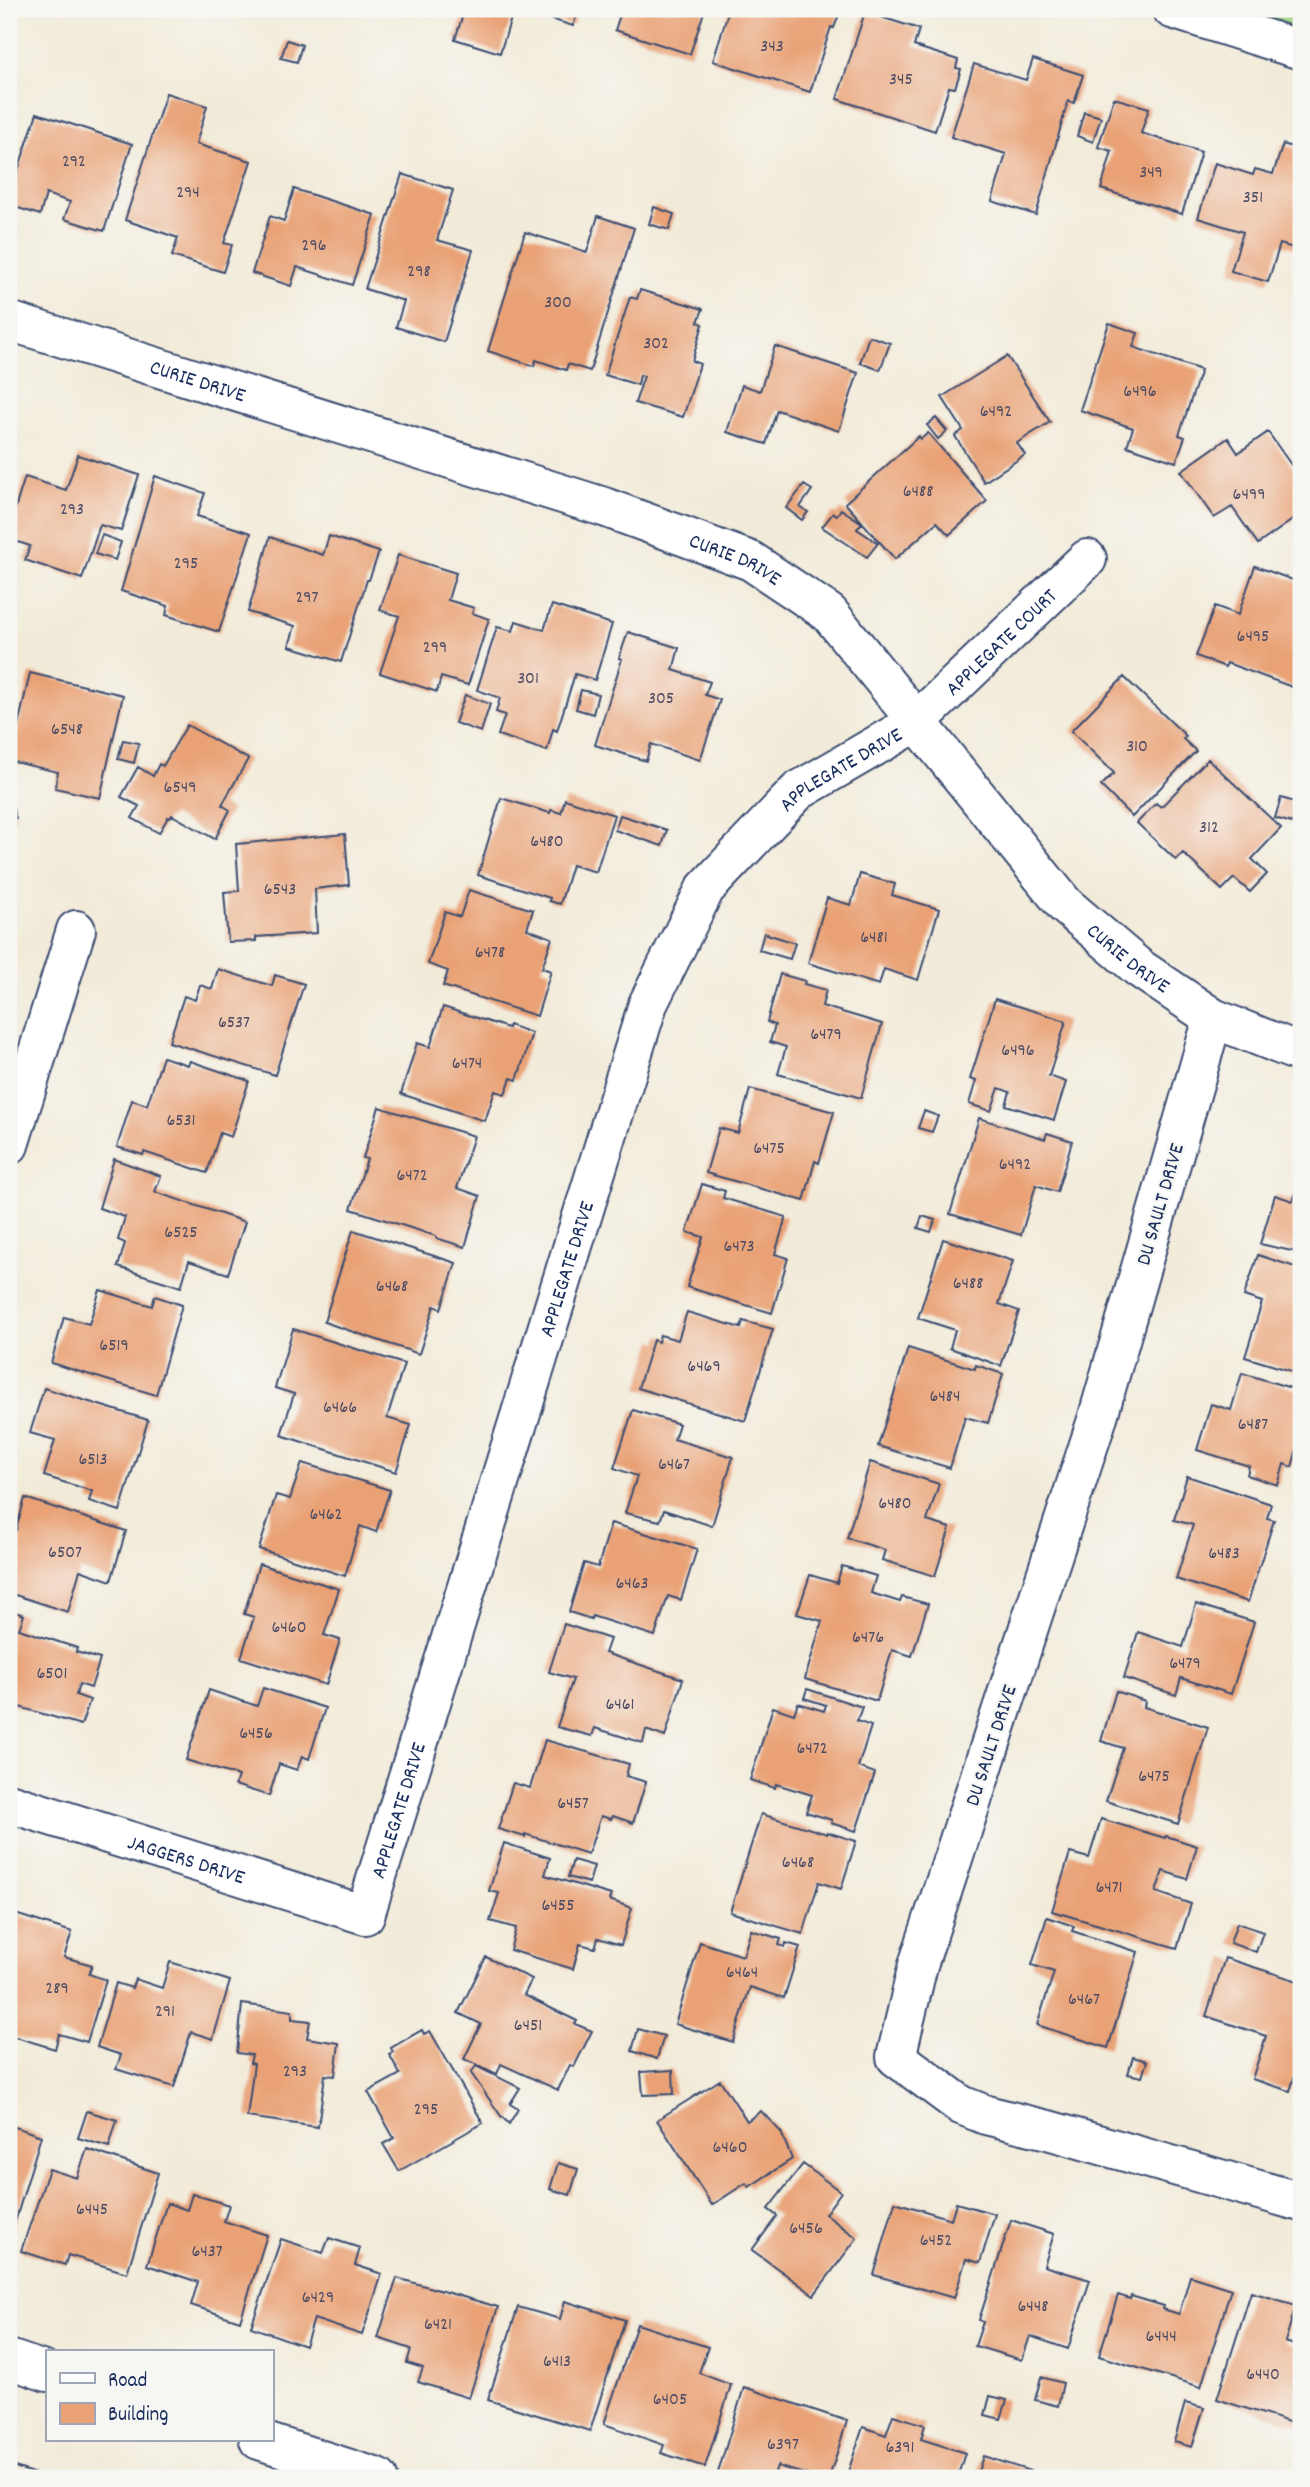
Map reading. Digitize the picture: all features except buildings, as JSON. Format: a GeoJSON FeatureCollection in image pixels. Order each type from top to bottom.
{"type":"FeatureCollection","features":[{"type":"Feature","properties":{"kind":"street"},"geometry":{"type":"LineString","coordinates":[[1172,9],[1301,50]]}},
{"type":"Feature","properties":{"kind":"street","name":"CURIE DRIVE"},"geometry":{"type":"LineString","coordinates":[[9,321],[604,506],[751,561],[829,613],[915,723],[1065,905],[1139,968],[1213,1018],[1301,1054]]}},
{"type":"Feature","properties":{"kind":"street","name":"APPLEGATE COURT"},"geometry":{"type":"LineString","coordinates":[[915,723],[1087,559]]}},
{"type":"Feature","properties":{"kind":"street","name":"APPLEGATE DRIVE"},"geometry":{"type":"LineString","coordinates":[[365,1915],[648,1004],[705,889],[798,790],[915,723]]}},
{"type":"Feature","properties":{"kind":"street"},"geometry":{"type":"LineString","coordinates":[[9,1146],[76,930]]}},
{"type":"Feature","properties":{"kind":"street","name":"DU SAULT DRIVE"},"geometry":{"type":"LineString","coordinates":[[1213,1018],[1097,1420],[918,1965],[896,2056],[961,2105],[986,2115],[1301,2202]]}},
{"type":"Feature","properties":{"kind":"street","name":"JAGGERS DRIVE"},"geometry":{"type":"LineString","coordinates":[[9,1803],[365,1915]]}},
{"type":"Feature","properties":{"kind":"street"},"geometry":{"type":"LineString","coordinates":[[9,2359],[46,2372]]}},
{"type":"Feature","properties":{"kind":"street"},"geometry":{"type":"LineString","coordinates":[[265,2442],[378,2478]]}},
{"type":"Feature","properties":{"kind":"green space"},"geometry":{"type":"Polygon","coordinates":[[[1213,9],[1301,9],[1301,36],[1213,9]]]}}]}
